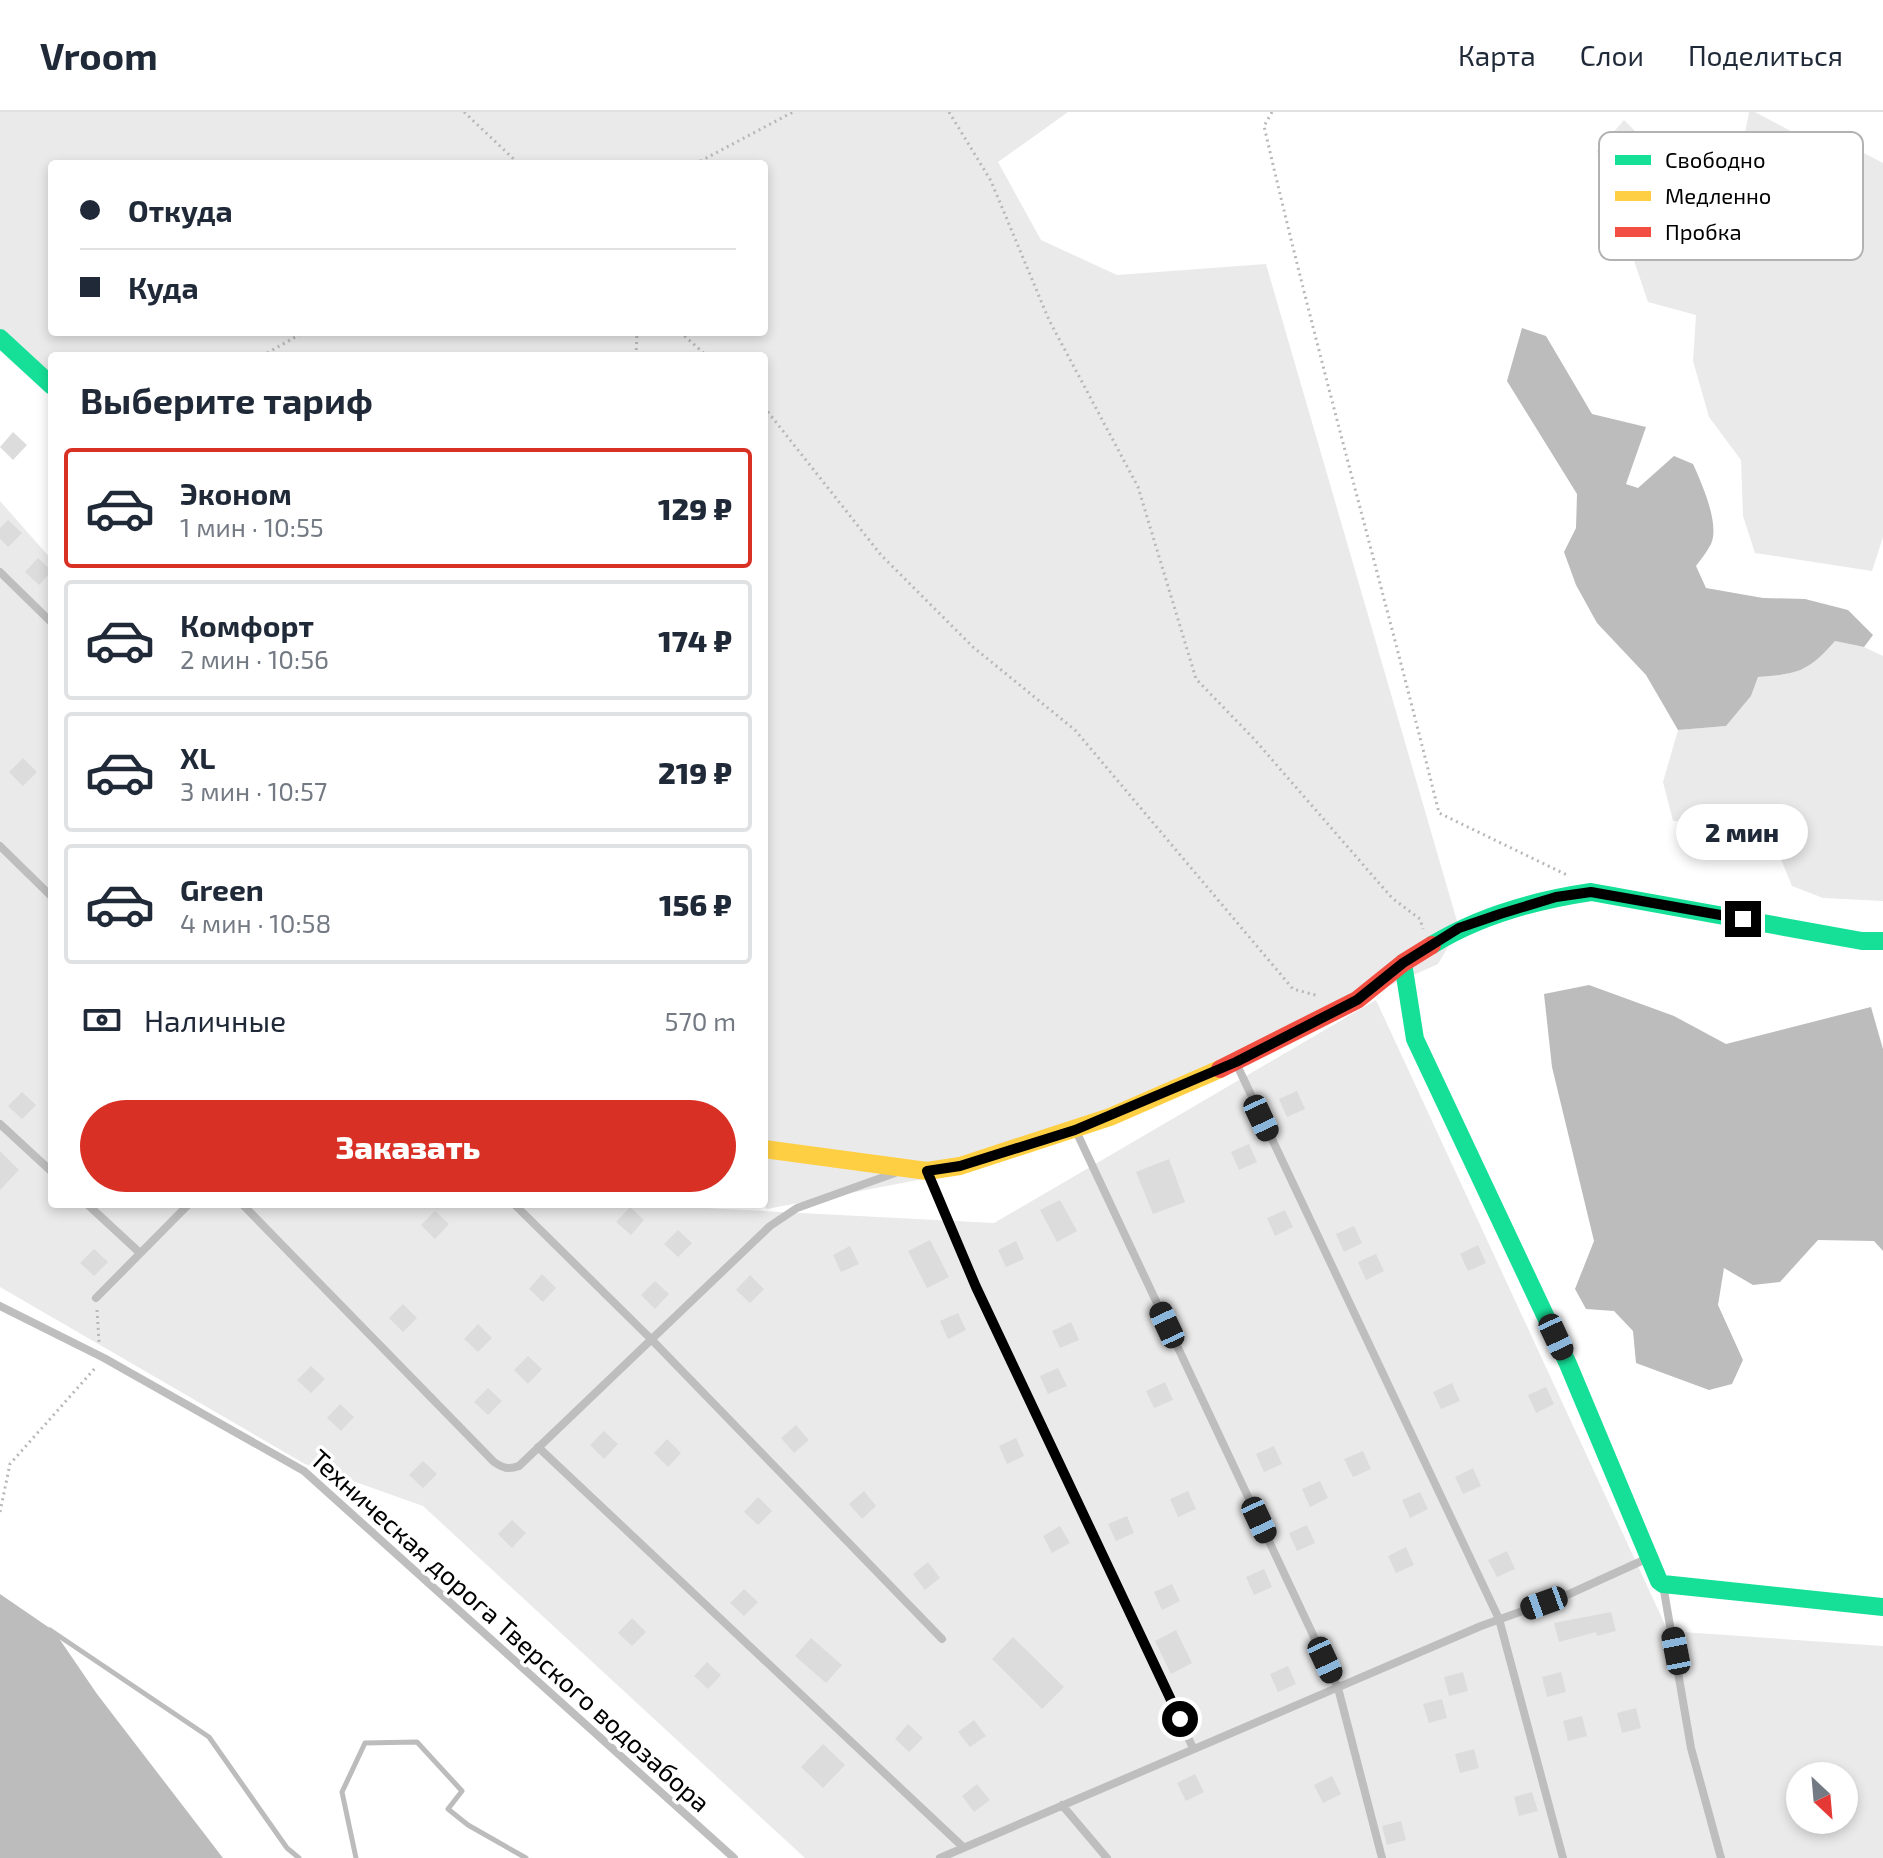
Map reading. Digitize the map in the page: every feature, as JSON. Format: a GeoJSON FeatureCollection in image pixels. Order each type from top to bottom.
{"type":"FeatureCollection","features":[{"type":"Feature","properties":{"kind":"street"},"geometry":{"type":"LineString","coordinates":[[0,338],[48,382]]}},
{"type":"Feature","properties":{"kind":"street"},"geometry":{"type":"LineString","coordinates":[[768,1150],[927,1171],[960,1166],[1075,1130],[1236,1062],[1348,1004],[1403,963],[1459,928],[1556,897],[1591,892],[1862,941],[1883,941]]}},
{"type":"Feature","properties":{"kind":"street"},"geometry":{"type":"LineString","coordinates":[[1403,963],[1415,1039],[1568,1364],[1648,1558],[1663,1584],[1883,1607]]}},
{"type":"Feature","properties":{"kind":"lane"},"geometry":{"type":"LineString","coordinates":[[0,572],[48,619]]}},
{"type":"Feature","properties":{"kind":"lane"},"geometry":{"type":"LineString","coordinates":[[0,846],[48,893]]}},
{"type":"Feature","properties":{"kind":"lane"},"geometry":{"type":"LineString","coordinates":[[1236,1062],[1499,1619],[1563,1858]]}},
{"type":"Feature","properties":{"kind":"lane"},"geometry":{"type":"LineString","coordinates":[[0,1124],[48,1168]]}},
{"type":"Feature","properties":{"kind":"lane"},"geometry":{"type":"LineString","coordinates":[[1075,1130],[1338,1688],[1382,1858]]}},
{"type":"Feature","properties":{"kind":"lane"},"geometry":{"type":"LineString","coordinates":[[246,1208],[504,1469],[512,1468],[538,1447],[779,1220],[797,1208],[908,1169]]}},
{"type":"Feature","properties":{"kind":"lane"},"geometry":{"type":"LineString","coordinates":[[927,1171],[976,1287],[1193,1748]]}},
{"type":"Feature","properties":{"kind":"lane"},"geometry":{"type":"LineString","coordinates":[[91,1208],[140,1253]]}},
{"type":"Feature","properties":{"kind":"lane"},"geometry":{"type":"LineString","coordinates":[[96,1298],[185,1208]]}},
{"type":"Feature","properties":{"kind":"lane"},"geometry":{"type":"LineString","coordinates":[[518,1208],[651,1339],[942,1639]]}},
{"type":"Feature","properties":{"kind":"lane","name":"Техническая дорога Тверского водозабора"},"geometry":{"type":"LineString","coordinates":[[0,1306],[104,1358],[304,1471],[734,1858]]}},
{"type":"Feature","properties":{"kind":"lane"},"geometry":{"type":"LineString","coordinates":[[538,1447],[963,1847]]}},
{"type":"Feature","properties":{"kind":"lane"},"geometry":{"type":"LineString","coordinates":[[940,1858],[1193,1748],[1499,1619],[1567,1595],[1648,1558]]}},
{"type":"Feature","properties":{"kind":"lane"},"geometry":{"type":"LineString","coordinates":[[1663,1584],[1691,1748],[1721,1858]]}},
{"type":"Feature","properties":{"kind":"lane"},"geometry":{"type":"LineString","coordinates":[[1062,1805],[1107,1858]]}},
{"type":"Feature","properties":{"kind":"path"},"geometry":{"type":"LineString","coordinates":[[464,112],[515,160]]}},
{"type":"Feature","properties":{"kind":"path"},"geometry":{"type":"LineString","coordinates":[[703,160],[793,112]]}},
{"type":"Feature","properties":{"kind":"path"},"geometry":{"type":"LineString","coordinates":[[949,112],[991,181],[1049,320],[1138,487],[1196,679],[1255,740],[1392,898],[1420,919],[1430,946]]}},
{"type":"Feature","properties":{"kind":"path"},"geometry":{"type":"LineString","coordinates":[[1272,112],[1264,126],[1294,256],[1439,813],[1560,869],[1591,892]]}},
{"type":"Feature","properties":{"kind":"path"},"geometry":{"type":"LineString","coordinates":[[269,352],[297,336]]}},
{"type":"Feature","properties":{"kind":"path"},"geometry":{"type":"LineString","coordinates":[[684,336],[702,352]]}},
{"type":"Feature","properties":{"kind":"path"},"geometry":{"type":"LineString","coordinates":[[768,412],[881,555],[973,647],[1075,730],[1293,989],[1348,1004]]}},
{"type":"Feature","properties":{"kind":"path"},"geometry":{"type":"LineString","coordinates":[[0,1512],[10,1464],[104,1358],[99,1341],[96,1298]]}},
{"type":"Feature","properties":{"kind":"shaded area"},"geometry":{"type":"Polygon","coordinates":[[[0,112],[1068,112],[998,162],[1041,240],[1117,275],[1266,264],[1459,928],[1438,964],[980,1168],[767,1209],[768,352],[48,352],[48,379],[0,333],[0,112]]]}},
{"type":"Feature","properties":{"kind":"shaded area"},"geometry":{"type":"Polygon","coordinates":[[[1749,112],[1755,112],[1793,132],[1745,132],[1749,112]]]}},
{"type":"Feature","properties":{"kind":"shaded area"},"geometry":{"type":"Polygon","coordinates":[[[1624,120],[1636,132],[1614,132],[1624,120]]]}},
{"type":"Feature","properties":{"kind":"shaded area"},"geometry":{"type":"Polygon","coordinates":[[[1863,153],[1883,163],[1883,537],[1872,571],[1755,553],[1743,516],[1741,460],[1709,417],[1693,361],[1696,315],[1648,302],[1634,260],[1863,260],[1863,153]]]}},
{"type":"Feature","properties":{"kind":"shaded area"},"geometry":{"type":"Polygon","coordinates":[[[1522,328],[1546,336],[1592,414],[1646,427],[1626,484],[1638,488],[1674,456],[1693,464],[1709,504],[1713,526],[1711,544],[1696,566],[1706,588],[1763,598],[1805,599],[1848,610],[1873,635],[1864,647],[1835,641],[1801,670],[1758,677],[1751,696],[1726,726],[1678,730],[1646,675],[1597,623],[1576,585],[1564,552],[1576,528],[1577,494],[1507,381],[1522,328]]]}},
{"type":"Feature","properties":{"kind":"shaded area"},"geometry":{"type":"Polygon","coordinates":[[[0,501],[48,555],[48,1208],[704,1208],[994,1223],[1376,1000],[1668,1631],[1883,1646],[1883,1858],[805,1858],[423,1506],[305,1464],[0,1287],[0,501]]]}},
{"type":"Feature","properties":{"kind":"shaded area"},"geometry":{"type":"Polygon","coordinates":[[[1835,641],[1864,647],[1883,656],[1883,901],[1823,898],[1792,886],[1778,852],[1760,829],[1673,821],[1663,782],[1678,730],[1726,726],[1751,696],[1758,677],[1801,670],[1835,641]]]}},
{"type":"Feature","properties":{"kind":"shaded area"},"geometry":{"type":"Polygon","coordinates":[[[1589,985],[1674,1016],[1726,1044],[1871,1007],[1883,1049],[1883,1251],[1874,1241],[1818,1240],[1780,1282],[1753,1285],[1724,1268],[1718,1305],[1743,1360],[1732,1384],[1709,1390],[1636,1363],[1633,1331],[1614,1311],[1586,1309],[1575,1289],[1594,1241],[1552,1067],[1544,994],[1589,985]]]}},
{"type":"Feature","properties":{"kind":"shaded area"},"geometry":{"type":"Polygon","coordinates":[[[0,1594],[54,1631],[97,1694],[223,1858],[0,1858],[0,1594]]]}},
{"type":"Feature","properties":{"kind":"building"},"geometry":{"type":"Polygon","coordinates":[[[13,432],[27,445],[13,460],[0,447],[13,432]]]}},
{"type":"Feature","properties":{"kind":"building"},"geometry":{"type":"Polygon","coordinates":[[[8,520],[22,533],[8,547],[0,539],[0,528],[8,520]]]}},
{"type":"Feature","properties":{"kind":"building"},"geometry":{"type":"Polygon","coordinates":[[[38,558],[48,567],[48,575],[39,585],[25,572],[38,558]]]}},
{"type":"Feature","properties":{"kind":"building"},"geometry":{"type":"Polygon","coordinates":[[[23,758],[37,772],[23,786],[9,772],[23,758]]]}},
{"type":"Feature","properties":{"kind":"building"},"geometry":{"type":"Polygon","coordinates":[[[1297,1091],[1305,1109],[1287,1117],[1279,1099],[1297,1091]]]}},
{"type":"Feature","properties":{"kind":"building"},"geometry":{"type":"Polygon","coordinates":[[[22,1092],[36,1105],[22,1119],[8,1106],[22,1092]]]}},
{"type":"Feature","properties":{"kind":"building"},"geometry":{"type":"Polygon","coordinates":[[[1249,1144],[1257,1162],[1239,1170],[1231,1152],[1249,1144]]]}},
{"type":"Feature","properties":{"kind":"building"},"geometry":{"type":"Polygon","coordinates":[[[0,1151],[19,1170],[0,1190],[0,1151]]]}},
{"type":"Feature","properties":{"kind":"building"},"geometry":{"type":"Polygon","coordinates":[[[1169,1159],[1185,1202],[1153,1214],[1136,1172],[1169,1159]]]}},
{"type":"Feature","properties":{"kind":"building"},"geometry":{"type":"Polygon","coordinates":[[[1060,1200],[1077,1231],[1057,1242],[1040,1210],[1060,1200]]]}},
{"type":"Feature","properties":{"kind":"building"},"geometry":{"type":"Polygon","coordinates":[[[629,1208],[644,1220],[631,1235],[616,1222],[629,1208]]]}},
{"type":"Feature","properties":{"kind":"building"},"geometry":{"type":"Polygon","coordinates":[[[1285,1210],[1293,1227],[1275,1236],[1267,1218],[1285,1210]]]}},
{"type":"Feature","properties":{"kind":"building"},"geometry":{"type":"Polygon","coordinates":[[[435,1211],[449,1224],[435,1239],[421,1225],[435,1211]]]}},
{"type":"Feature","properties":{"kind":"building"},"geometry":{"type":"Polygon","coordinates":[[[1354,1226],[1362,1243],[1344,1252],[1336,1234],[1354,1226]]]}},
{"type":"Feature","properties":{"kind":"building"},"geometry":{"type":"Polygon","coordinates":[[[678,1230],[692,1243],[678,1257],[664,1244],[678,1230]]]}},
{"type":"Feature","properties":{"kind":"building"},"geometry":{"type":"Polygon","coordinates":[[[930,1240],[949,1277],[927,1288],[908,1251],[930,1240]]]}},
{"type":"Feature","properties":{"kind":"building"},"geometry":{"type":"Polygon","coordinates":[[[1016,1241],[1024,1259],[1006,1267],[998,1250],[1016,1241]]]}},
{"type":"Feature","properties":{"kind":"building"},"geometry":{"type":"Polygon","coordinates":[[[1478,1245],[1486,1263],[1468,1271],[1460,1254],[1478,1245]]]}},
{"type":"Feature","properties":{"kind":"building"},"geometry":{"type":"Polygon","coordinates":[[[850,1246],[859,1264],[841,1272],[833,1255],[850,1246]]]}},
{"type":"Feature","properties":{"kind":"building"},"geometry":{"type":"Polygon","coordinates":[[[94,1249],[108,1262],[94,1276],[80,1263],[94,1249]]]}},
{"type":"Feature","properties":{"kind":"building"},"geometry":{"type":"Polygon","coordinates":[[[1376,1254],[1384,1271],[1366,1280],[1358,1262],[1376,1254]]]}},
{"type":"Feature","properties":{"kind":"building"},"geometry":{"type":"Polygon","coordinates":[[[542,1274],[556,1288],[543,1302],[529,1289],[542,1274]]]}},
{"type":"Feature","properties":{"kind":"building"},"geometry":{"type":"Polygon","coordinates":[[[750,1275],[764,1289],[750,1303],[736,1290],[750,1275]]]}},
{"type":"Feature","properties":{"kind":"building"},"geometry":{"type":"Polygon","coordinates":[[[655,1281],[669,1294],[655,1309],[641,1295],[655,1281]]]}},
{"type":"Feature","properties":{"kind":"building"},"geometry":{"type":"Polygon","coordinates":[[[403,1304],[417,1318],[403,1332],[389,1318],[403,1304]]]}},
{"type":"Feature","properties":{"kind":"building"},"geometry":{"type":"Polygon","coordinates":[[[958,1313],[966,1330],[948,1339],[940,1321],[958,1313]]]}},
{"type":"Feature","properties":{"kind":"building"},"geometry":{"type":"Polygon","coordinates":[[[1071,1322],[1079,1340],[1060,1348],[1052,1331],[1071,1322]]]}},
{"type":"Feature","properties":{"kind":"building"},"geometry":{"type":"Polygon","coordinates":[[[478,1324],[492,1338],[478,1352],[464,1339],[478,1324]]]}},
{"type":"Feature","properties":{"kind":"building"},"geometry":{"type":"Polygon","coordinates":[[[528,1356],[542,1369],[528,1384],[514,1370],[528,1356]]]}},
{"type":"Feature","properties":{"kind":"building"},"geometry":{"type":"Polygon","coordinates":[[[311,1366],[325,1379],[311,1393],[297,1380],[311,1366]]]}},
{"type":"Feature","properties":{"kind":"building"},"geometry":{"type":"Polygon","coordinates":[[[1058,1368],[1067,1386],[1048,1394],[1040,1376],[1058,1368]]]}},
{"type":"Feature","properties":{"kind":"building"},"geometry":{"type":"Polygon","coordinates":[[[1165,1382],[1173,1400],[1154,1408],[1146,1391],[1165,1382]]]}},
{"type":"Feature","properties":{"kind":"building"},"geometry":{"type":"Polygon","coordinates":[[[1452,1383],[1460,1401],[1441,1409],[1433,1392],[1452,1383]]]}},
{"type":"Feature","properties":{"kind":"building"},"geometry":{"type":"Polygon","coordinates":[[[1546,1387],[1554,1404],[1536,1413],[1528,1395],[1546,1387]]]}},
{"type":"Feature","properties":{"kind":"building"},"geometry":{"type":"Polygon","coordinates":[[[488,1388],[502,1401],[488,1415],[474,1402],[488,1388]]]}},
{"type":"Feature","properties":{"kind":"building"},"geometry":{"type":"Polygon","coordinates":[[[340,1404],[354,1417],[341,1431],[327,1418],[340,1404]]]}},
{"type":"Feature","properties":{"kind":"building"},"geometry":{"type":"Polygon","coordinates":[[[796,1425],[809,1440],[794,1453],[781,1438],[796,1425]]]}},
{"type":"Feature","properties":{"kind":"building"},"geometry":{"type":"Polygon","coordinates":[[[604,1431],[618,1444],[604,1459],[590,1445],[604,1431]]]}},
{"type":"Feature","properties":{"kind":"building"},"geometry":{"type":"Polygon","coordinates":[[[1016,1438],[1024,1456],[1007,1464],[999,1446],[1016,1438]]]}},
{"type":"Feature","properties":{"kind":"building"},"geometry":{"type":"Polygon","coordinates":[[[667,1439],[681,1453],[668,1467],[654,1453],[667,1439]]]}},
{"type":"Feature","properties":{"kind":"building"},"geometry":{"type":"Polygon","coordinates":[[[1274,1446],[1282,1464],[1264,1472],[1256,1454],[1274,1446]]]}},
{"type":"Feature","properties":{"kind":"building"},"geometry":{"type":"Polygon","coordinates":[[[1363,1451],[1371,1469],[1353,1477],[1344,1459],[1363,1451]]]}},
{"type":"Feature","properties":{"kind":"building"},"geometry":{"type":"Polygon","coordinates":[[[423,1461],[437,1474],[423,1488],[409,1475],[423,1461]]]}},
{"type":"Feature","properties":{"kind":"building"},"geometry":{"type":"Polygon","coordinates":[[[1473,1468],[1481,1486],[1463,1494],[1455,1477],[1473,1468]]]}},
{"type":"Feature","properties":{"kind":"building"},"geometry":{"type":"Polygon","coordinates":[[[1320,1481],[1328,1498],[1310,1507],[1302,1489],[1320,1481]]]}},
{"type":"Feature","properties":{"kind":"building"},"geometry":{"type":"Polygon","coordinates":[[[864,1491],[876,1506],[862,1519],[849,1504],[864,1491]]]}},
{"type":"Feature","properties":{"kind":"building"},"geometry":{"type":"Polygon","coordinates":[[[1188,1491],[1196,1509],[1178,1517],[1170,1499],[1188,1491]]]}},
{"type":"Feature","properties":{"kind":"building"},"geometry":{"type":"Polygon","coordinates":[[[1420,1492],[1428,1509],[1410,1518],[1402,1500],[1420,1492]]]}},
{"type":"Feature","properties":{"kind":"building"},"geometry":{"type":"Polygon","coordinates":[[[758,1497],[772,1511],[758,1525],[744,1512],[758,1497]]]}},
{"type":"Feature","properties":{"kind":"building"},"geometry":{"type":"Polygon","coordinates":[[[1127,1516],[1134,1533],[1116,1541],[1108,1524],[1127,1516]]]}},
{"type":"Feature","properties":{"kind":"building"},"geometry":{"type":"Polygon","coordinates":[[[512,1520],[526,1533],[512,1548],[498,1534],[512,1520]]]}},
{"type":"Feature","properties":{"kind":"building"},"geometry":{"type":"Polygon","coordinates":[[[1307,1525],[1315,1543],[1297,1551],[1289,1533],[1307,1525]]]}},
{"type":"Feature","properties":{"kind":"building"},"geometry":{"type":"Polygon","coordinates":[[[1060,1526],[1070,1543],[1052,1553],[1043,1536],[1060,1526]]]}},
{"type":"Feature","properties":{"kind":"building"},"geometry":{"type":"Polygon","coordinates":[[[1406,1547],[1414,1565],[1396,1573],[1388,1556],[1406,1547]]]}},
{"type":"Feature","properties":{"kind":"building"},"geometry":{"type":"Polygon","coordinates":[[[1507,1551],[1515,1569],[1497,1577],[1488,1560],[1507,1551]]]}},
{"type":"Feature","properties":{"kind":"building"},"geometry":{"type":"Polygon","coordinates":[[[928,1562],[940,1578],[925,1590],[913,1574],[928,1562]]]}},
{"type":"Feature","properties":{"kind":"building"},"geometry":{"type":"Polygon","coordinates":[[[1264,1569],[1272,1587],[1254,1595],[1246,1577],[1264,1569]]]}},
{"type":"Feature","properties":{"kind":"building"},"geometry":{"type":"Polygon","coordinates":[[[1172,1584],[1180,1601],[1162,1610],[1154,1592],[1172,1584]]]}},
{"type":"Feature","properties":{"kind":"building"},"geometry":{"type":"Polygon","coordinates":[[[744,1589],[758,1602],[744,1616],[730,1603],[744,1589]]]}},
{"type":"Feature","properties":{"kind":"building"},"geometry":{"type":"Polygon","coordinates":[[[1611,1612],[1616,1631],[1597,1636],[1596,1632],[1559,1642],[1554,1623],[1611,1612]]]}},
{"type":"Feature","properties":{"kind":"building"},"geometry":{"type":"Polygon","coordinates":[[[632,1618],[646,1632],[632,1646],[618,1633],[632,1618]]]}},
{"type":"Feature","properties":{"kind":"building"},"geometry":{"type":"Polygon","coordinates":[[[1176,1630],[1192,1663],[1171,1674],[1155,1641],[1176,1630]]]}},
{"type":"Feature","properties":{"kind":"building"},"geometry":{"type":"Polygon","coordinates":[[[1013,1637],[1064,1687],[1042,1709],[992,1659],[1013,1637]]]}},
{"type":"Feature","properties":{"kind":"building"},"geometry":{"type":"Polygon","coordinates":[[[811,1638],[842,1665],[826,1683],[795,1656],[811,1638]]]}},
{"type":"Feature","properties":{"kind":"building"},"geometry":{"type":"Polygon","coordinates":[[[707,1662],[721,1675],[708,1689],[694,1676],[707,1662]]]}},
{"type":"Feature","properties":{"kind":"building"},"geometry":{"type":"Polygon","coordinates":[[[1288,1666],[1296,1684],[1278,1692],[1270,1674],[1288,1666]]]}},
{"type":"Feature","properties":{"kind":"building"},"geometry":{"type":"Polygon","coordinates":[[[1463,1672],[1468,1691],[1449,1696],[1444,1677],[1463,1672]]]}},
{"type":"Feature","properties":{"kind":"building"},"geometry":{"type":"Polygon","coordinates":[[[1561,1672],[1566,1692],[1547,1697],[1542,1677],[1561,1672]]]}},
{"type":"Feature","properties":{"kind":"building"},"geometry":{"type":"Polygon","coordinates":[[[1442,1699],[1447,1718],[1429,1723],[1423,1704],[1442,1699]]]}},
{"type":"Feature","properties":{"kind":"building"},"geometry":{"type":"Polygon","coordinates":[[[1636,1708],[1641,1728],[1622,1733],[1617,1713],[1636,1708]]]}},
{"type":"Feature","properties":{"kind":"building"},"geometry":{"type":"Polygon","coordinates":[[[1582,1716],[1587,1736],[1568,1741],[1563,1721],[1582,1716]]]}},
{"type":"Feature","properties":{"kind":"building"},"geometry":{"type":"Polygon","coordinates":[[[974,1720],[986,1736],[970,1747],[958,1732],[974,1720]]]}},
{"type":"Feature","properties":{"kind":"building"},"geometry":{"type":"Polygon","coordinates":[[[908,1724],[923,1738],[909,1752],[895,1739],[908,1724]]]}},
{"type":"Feature","properties":{"kind":"building"},"geometry":{"type":"Polygon","coordinates":[[[823,1744],[845,1765],[823,1788],[801,1767],[823,1744]]]}},
{"type":"Feature","properties":{"kind":"building"},"geometry":{"type":"Polygon","coordinates":[[[1474,1749],[1479,1768],[1460,1773],[1455,1754],[1474,1749]]]}},
{"type":"Feature","properties":{"kind":"building"},"geometry":{"type":"Polygon","coordinates":[[[1195,1774],[1204,1792],[1186,1801],[1177,1783],[1195,1774]]]}},
{"type":"Feature","properties":{"kind":"building"},"geometry":{"type":"Polygon","coordinates":[[[1332,1776],[1341,1794],[1323,1803],[1314,1785],[1332,1776]]]}},
{"type":"Feature","properties":{"kind":"building"},"geometry":{"type":"Polygon","coordinates":[[[977,1784],[990,1800],[974,1812],[962,1796],[977,1784]]]}},
{"type":"Feature","properties":{"kind":"building"},"geometry":{"type":"Polygon","coordinates":[[[1532,1792],[1538,1811],[1519,1816],[1514,1797],[1532,1792]]]}},
{"type":"Feature","properties":{"kind":"building"},"geometry":{"type":"Polygon","coordinates":[[[1401,1821],[1406,1840],[1387,1845],[1382,1826],[1401,1821]]]}},
{"type":"Feature","properties":{"kind":"waterway"},"geometry":{"type":"LineString","coordinates":[[50,1630],[209,1737],[287,1848],[299,1858]]}},
{"type":"Feature","properties":{"kind":"waterway"},"geometry":{"type":"LineString","coordinates":[[356,1858],[342,1792],[365,1743],[417,1742],[462,1791],[448,1809],[468,1825],[526,1858]]}},
{"type":"Feature","properties":{"kind":"traffic: fast"},"geometry":{"type":"LineString","coordinates":[[0,338],[48,382]]}},
{"type":"Feature","properties":{"kind":"traffic: fast"},"geometry":{"type":"LineString","coordinates":[[1432,945],[1469,926],[1509,911],[1591,892],[1862,941],[1883,941]]}},
{"type":"Feature","properties":{"kind":"traffic: fast"},"geometry":{"type":"LineString","coordinates":[[1403,963],[1415,1039],[1568,1364],[1659,1581],[1663,1584],[1883,1607]]}},
{"type":"Feature","properties":{"kind":"traffic: slow"},"geometry":{"type":"LineString","coordinates":[[768,1150],[927,1171],[960,1166],[1110,1117],[1220,1069]]}},
{"type":"Feature","properties":{"kind":"traffic: jam"},"geometry":{"type":"LineString","coordinates":[[1220,1069],[1357,1000],[1403,963],[1432,945]]}},
{"type":"Feature","properties":{"kind":"route"},"geometry":{"type":"LineString","coordinates":[[1180,1719],[976,1287],[927,1171],[960,1166],[1075,1130],[1236,1062],[1357,1000],[1403,963],[1459,928],[1500,914],[1556,897],[1591,892],[1743,919]]}}]}
